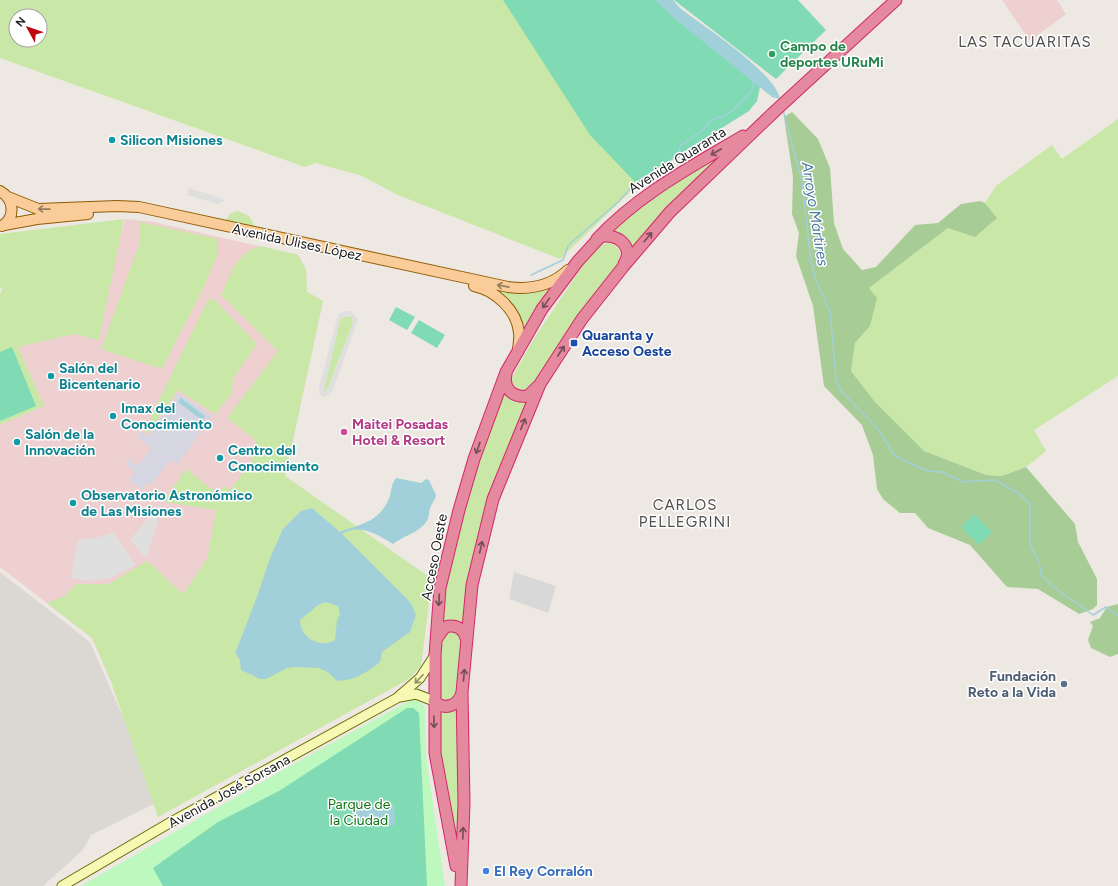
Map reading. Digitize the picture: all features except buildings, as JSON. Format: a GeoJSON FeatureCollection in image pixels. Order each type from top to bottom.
{"type":"FeatureCollection","features":[{"type":"Feature","properties":{"kind":"highway","name":"Avenida Quaranta"},"geometry":{"type":"LineString","coordinates":[[622,267],[686,196],[761,124],[896,0]]}},
{"type":"Feature","properties":{"kind":"highway","name":"Avenida Quaranta"},"geometry":{"type":"LineString","coordinates":[[578,261],[594,242],[621,215],[664,182],[761,124]]}},
{"type":"Feature","properties":{"kind":"highway"},"geometry":{"type":"LineString","coordinates":[[594,242],[606,235],[619,238],[626,248],[626,261],[622,267]]}},
{"type":"Feature","properties":{"kind":"highway","name":"Acceso Oeste"},"geometry":{"type":"LineString","coordinates":[[459,886],[455,853],[440,787],[435,753],[435,655],[440,588],[459,510],[474,459],[506,372],[542,310],[578,261]]}},
{"type":"Feature","properties":{"kind":"highway","name":"Acceso Oeste"},"geometry":{"type":"LineString","coordinates":[[459,886],[464,803],[462,692],[466,638],[472,585],[493,499],[540,384],[582,319],[622,267]]}},
{"type":"Feature","properties":{"kind":"highway"},"geometry":{"type":"LineString","coordinates":[[506,372],[505,383],[511,393],[516,395],[528,396],[533,393],[540,384]]}},
{"type":"Feature","properties":{"kind":"highway"},"geometry":{"type":"LineString","coordinates":[[437,638],[438,634],[445,627],[454,626],[462,630],[466,638]]}},
{"type":"Feature","properties":{"kind":"highway"},"geometry":{"type":"LineString","coordinates":[[434,700],[442,706],[453,705],[460,698],[462,692]]}},
{"type":"Feature","properties":{"kind":"main road"},"geometry":{"type":"LineString","coordinates":[[2,226],[11,215],[12,208],[4,194]]}},
{"type":"Feature","properties":{"kind":"main road","name":"Avenida Ulises López"},"geometry":{"type":"LineString","coordinates":[[4,194],[38,209],[117,206],[139,207],[508,287],[531,288],[552,282],[561,277],[578,261]]}},
{"type":"Feature","properties":{"kind":"main road","name":"Avenida Ulises López"},"geometry":{"type":"LineString","coordinates":[[2,226],[38,218],[80,214],[138,213],[219,229],[480,287],[499,299],[512,313],[519,332],[518,352]]}},
{"type":"Feature","properties":{"kind":"street","name":"Avenida José Sorsana"},"geometry":{"type":"LineString","coordinates":[[62,886],[171,822],[397,698],[420,678],[435,655]]}},
{"type":"Feature","properties":{"kind":"street","name":"Avenida José Sorsana"},"geometry":{"type":"LineString","coordinates":[[397,698],[416,694],[434,700]]}},
{"type":"Feature","properties":{"kind":"shaded area"},"geometry":{"type":"Polygon","coordinates":[[[1002,0],[1057,0],[1066,14],[1030,41],[1002,0]]]}},
{"type":"Feature","properties":{"kind":"shaded area"},"geometry":{"type":"Polygon","coordinates":[[[189,188],[226,200],[218,204],[187,195],[189,188]]]}},
{"type":"Feature","properties":{"kind":"shaded area"},"geometry":{"type":"Polygon","coordinates":[[[125,219],[154,222],[298,255],[306,269],[307,292],[323,301],[285,476],[110,679],[92,638],[0,567],[0,425],[43,406],[18,347],[65,326],[92,334],[125,219]]]}},
{"type":"Feature","properties":{"kind":"shaded area"},"geometry":{"type":"Polygon","coordinates":[[[345,311],[351,311],[358,320],[332,392],[328,396],[323,397],[319,393],[319,388],[339,314],[345,311]],[[349,315],[340,320],[324,389],[325,391],[327,390],[353,323],[353,318],[349,315]]]}},
{"type":"Feature","properties":{"kind":"shaded area"},"geometry":{"type":"Polygon","coordinates":[[[179,393],[212,416],[177,465],[169,460],[152,485],[148,482],[142,490],[129,480],[135,472],[126,464],[128,459],[138,466],[152,448],[138,438],[141,432],[148,437],[179,393]]]}},
{"type":"Feature","properties":{"kind":"shaded area"},"geometry":{"type":"Polygon","coordinates":[[[159,505],[157,525],[146,558],[130,540],[159,505]]]}},
{"type":"Feature","properties":{"kind":"shaded area"},"geometry":{"type":"Polygon","coordinates":[[[113,532],[136,565],[110,578],[91,581],[71,578],[78,540],[100,537],[113,532]]]}},
{"type":"Feature","properties":{"kind":"shaded area"},"geometry":{"type":"Polygon","coordinates":[[[0,572],[90,642],[160,801],[91,835],[83,850],[43,886],[0,886],[0,572]]]}},
{"type":"Feature","properties":{"kind":"shaded area"},"geometry":{"type":"Polygon","coordinates":[[[514,572],[556,586],[548,613],[509,599],[514,572]]]}},
{"type":"Feature","properties":{"kind":"green space"},"geometry":{"type":"Polygon","coordinates":[[[0,0],[516,0],[651,172],[560,259],[398,195],[360,175],[315,163],[305,167],[0,58],[0,0]]]}},
{"type":"Feature","properties":{"kind":"green space"},"geometry":{"type":"Polygon","coordinates":[[[503,0],[656,0],[760,87],[757,101],[749,111],[635,182],[590,135],[503,0]]]}},
{"type":"Feature","properties":{"kind":"green space","name":"Campo de deportes URuMi"},"geometry":{"type":"Polygon","coordinates":[[[674,0],[798,0],[826,30],[776,79],[674,0]]]}},
{"type":"Feature","properties":{"kind":"green space"},"geometry":{"type":"Polygon","coordinates":[[[792,112],[818,139],[830,168],[834,223],[843,249],[862,270],[876,267],[915,225],[938,223],[961,204],[980,201],[985,203],[997,218],[975,237],[948,228],[869,288],[877,298],[870,326],[855,343],[851,371],[875,402],[924,451],[986,475],[1002,476],[1026,467],[1075,524],[1078,542],[1097,579],[1097,605],[1093,609],[1079,614],[1038,589],[1007,587],[970,545],[928,528],[915,513],[900,513],[883,499],[877,489],[873,455],[862,425],[824,386],[813,306],[796,256],[799,233],[792,214],[793,177],[784,117],[792,112]]]}},
{"type":"Feature","properties":{"kind":"green space"},"geometry":{"type":"Polygon","coordinates":[[[1118,119],[1118,376],[1034,430],[1046,451],[1026,467],[1002,476],[986,475],[923,451],[875,402],[851,371],[855,343],[870,326],[869,288],[948,228],[997,218],[985,203],[996,186],[1052,145],[1062,159],[1118,119]]]}},
{"type":"Feature","properties":{"kind":"green space"},"geometry":{"type":"Polygon","coordinates":[[[730,149],[629,254],[610,231],[639,206],[730,149]]]}},
{"type":"Feature","properties":{"kind":"green space"},"geometry":{"type":"Polygon","coordinates":[[[238,211],[249,216],[256,228],[225,221],[231,213],[238,211]]]}},
{"type":"Feature","properties":{"kind":"green space"},"geometry":{"type":"Polygon","coordinates":[[[124,219],[99,340],[74,334],[18,347],[44,406],[0,425],[0,294],[3,288],[0,289],[0,234],[124,219]]]}},
{"type":"Feature","properties":{"kind":"green space"},"geometry":{"type":"Polygon","coordinates":[[[140,222],[218,239],[218,253],[204,287],[162,369],[101,349],[139,245],[140,222]]]}},
{"type":"Feature","properties":{"kind":"green space"},"geometry":{"type":"Polygon","coordinates":[[[259,235],[523,293],[553,286],[523,331],[514,311],[481,286],[259,235]]]}},
{"type":"Feature","properties":{"kind":"green space"},"geometry":{"type":"Polygon","coordinates":[[[610,243],[617,247],[620,252],[620,259],[617,267],[529,391],[518,391],[512,382],[512,377],[535,337],[585,262],[601,244],[610,243]]]}},
{"type":"Feature","properties":{"kind":"green space"},"geometry":{"type":"Polygon","coordinates":[[[261,246],[298,255],[306,269],[307,292],[323,301],[285,476],[432,579],[421,666],[409,679],[158,817],[110,679],[92,638],[47,603],[65,596],[76,584],[109,584],[147,561],[183,594],[207,559],[216,510],[165,502],[165,499],[186,469],[218,494],[224,486],[230,490],[253,459],[247,454],[257,441],[227,418],[278,351],[221,295],[235,265],[246,253],[261,246]]]}},
{"type":"Feature","properties":{"kind":"green space"},"geometry":{"type":"Polygon","coordinates":[[[214,299],[257,344],[233,378],[232,393],[215,414],[178,390],[147,434],[144,431],[208,300],[214,299]]]}},
{"type":"Feature","properties":{"kind":"green space"},"geometry":{"type":"Polygon","coordinates":[[[396,307],[415,317],[407,330],[389,320],[396,307]]]}},
{"type":"Feature","properties":{"kind":"green space"},"geometry":{"type":"Polygon","coordinates":[[[345,316],[352,317],[353,323],[327,390],[325,391],[324,389],[340,320],[345,316]]]}},
{"type":"Feature","properties":{"kind":"green space"},"geometry":{"type":"Polygon","coordinates":[[[419,320],[445,335],[437,348],[411,333],[419,320]]]}},
{"type":"Feature","properties":{"kind":"green space"},"geometry":{"type":"Polygon","coordinates":[[[12,347],[36,406],[0,421],[0,352],[12,347]]]}},
{"type":"Feature","properties":{"kind":"green space"},"geometry":{"type":"Polygon","coordinates":[[[505,385],[532,395],[492,499],[466,635],[442,627],[444,588],[461,510],[505,385]]]}},
{"type":"Feature","properties":{"kind":"green space"},"geometry":{"type":"Polygon","coordinates":[[[974,514],[992,532],[979,545],[961,527],[974,514]]]}},
{"type":"Feature","properties":{"kind":"green space"},"geometry":{"type":"Polygon","coordinates":[[[1118,604],[1118,654],[1110,657],[1091,648],[1088,640],[1093,626],[1090,622],[1100,618],[1107,607],[1118,604]]]}},
{"type":"Feature","properties":{"kind":"green space"},"geometry":{"type":"Polygon","coordinates":[[[453,630],[462,635],[461,691],[454,701],[441,701],[438,696],[440,640],[446,632],[453,630]]]}},
{"type":"Feature","properties":{"kind":"green space","name":"Parque de la Ciudad"},"geometry":{"type":"Polygon","coordinates":[[[411,700],[418,701],[425,707],[426,757],[445,886],[81,886],[297,762],[411,700]]]}},
{"type":"Feature","properties":{"kind":"green space"},"geometry":{"type":"Polygon","coordinates":[[[458,706],[459,855],[437,753],[440,707],[458,706]]]}},
{"type":"Feature","properties":{"kind":"green space","name":"Parque de la Ciudad"},"geometry":{"type":"Polygon","coordinates":[[[407,708],[413,708],[419,713],[427,886],[163,886],[153,868],[218,822],[279,791],[407,708]]]}},
{"type":"Feature","properties":{"kind":"water"},"geometry":{"type":"Polygon","coordinates":[[[655,0],[673,0],[680,8],[737,50],[766,76],[775,88],[780,99],[772,97],[675,19],[655,0]]]}},
{"type":"Feature","properties":{"kind":"water"},"geometry":{"type":"Polygon","coordinates":[[[181,398],[205,416],[202,420],[178,402],[181,398]]]}},
{"type":"Feature","properties":{"kind":"water"},"geometry":{"type":"Polygon","coordinates":[[[396,478],[421,483],[426,479],[429,480],[436,495],[430,508],[428,519],[424,525],[420,529],[393,544],[375,534],[362,530],[348,531],[342,534],[411,603],[416,615],[410,632],[382,652],[380,662],[365,673],[350,679],[337,681],[329,673],[319,668],[287,668],[266,679],[260,679],[241,670],[240,660],[236,654],[236,651],[270,558],[283,529],[301,511],[312,508],[340,532],[367,522],[379,514],[384,508],[388,501],[396,478]],[[325,602],[318,605],[300,620],[301,626],[307,637],[324,643],[335,640],[337,620],[340,614],[338,606],[325,602]]]}},
{"type":"Feature","properties":{"kind":"water"},"geometry":{"type":"Polygon","coordinates":[[[394,805],[395,825],[354,826],[354,806],[394,805]]]}},
{"type":"Feature","properties":{"kind":"waterway"},"geometry":{"type":"LineString","coordinates":[[531,275],[563,260],[568,246],[617,203],[631,188],[644,177],[667,165],[670,160],[679,157],[680,146],[704,129],[711,120],[724,116],[733,110],[753,89],[753,79]]}},
{"type":"Feature","properties":{"kind":"waterway","name":"Arroyo Mártires"},"geometry":{"type":"LineString","coordinates":[[783,110],[802,181],[811,261],[816,281],[830,311],[836,379],[841,391],[879,430],[893,454],[903,460],[928,471],[941,472],[963,482],[995,480],[1020,494],[1030,504],[1030,545],[1039,562],[1041,574],[1051,585],[1093,615],[1106,607],[1118,616]]}},
{"type":"Feature","properties":{"kind":"place","name":"Campo de deportes URuMi"},"geometry":{"type":"Point","coordinates":[772,54]}},
{"type":"Feature","properties":{"kind":"place","name":"Silicon Misiones"},"geometry":{"type":"Point","coordinates":[112,140]}},
{"type":"Feature","properties":{"kind":"place","name":"Quaranta y Acceso Oeste"},"geometry":{"type":"Point","coordinates":[574,343]}},
{"type":"Feature","properties":{"kind":"place","name":"Salón del Bicentenario"},"geometry":{"type":"Point","coordinates":[51,376]}},
{"type":"Feature","properties":{"kind":"place","name":"Imax del Conocimiento"},"geometry":{"type":"Point","coordinates":[113,416]}},
{"type":"Feature","properties":{"kind":"place","name":"Maitei Posadas Hotel & Resort"},"geometry":{"type":"Point","coordinates":[344,432]}},
{"type":"Feature","properties":{"kind":"place","name":"Salón de la Innovación"},"geometry":{"type":"Point","coordinates":[17,442]}},
{"type":"Feature","properties":{"kind":"place","name":"Centro del Conocimiento"},"geometry":{"type":"Point","coordinates":[220,458]}},
{"type":"Feature","properties":{"kind":"place","name":"Observatorio Astronómico de Las Misiones"},"geometry":{"type":"Point","coordinates":[73,503]}},
{"type":"Feature","properties":{"kind":"place","name":"Fundación Reto a la Vida"},"geometry":{"type":"Point","coordinates":[1064,684]}},
{"type":"Feature","properties":{"kind":"place","name":"El Rey Corralón"},"geometry":{"type":"Point","coordinates":[486,871]}},
{"type":"Feature","properties":{"kind":"district","name":"LAS TACUARITAS"},"geometry":{"type":"Point","coordinates":[1025,42]}},
{"type":"Feature","properties":{"kind":"district","name":"CARLOS PELLEGRINI"},"geometry":{"type":"Point","coordinates":[685,514]}}]}
